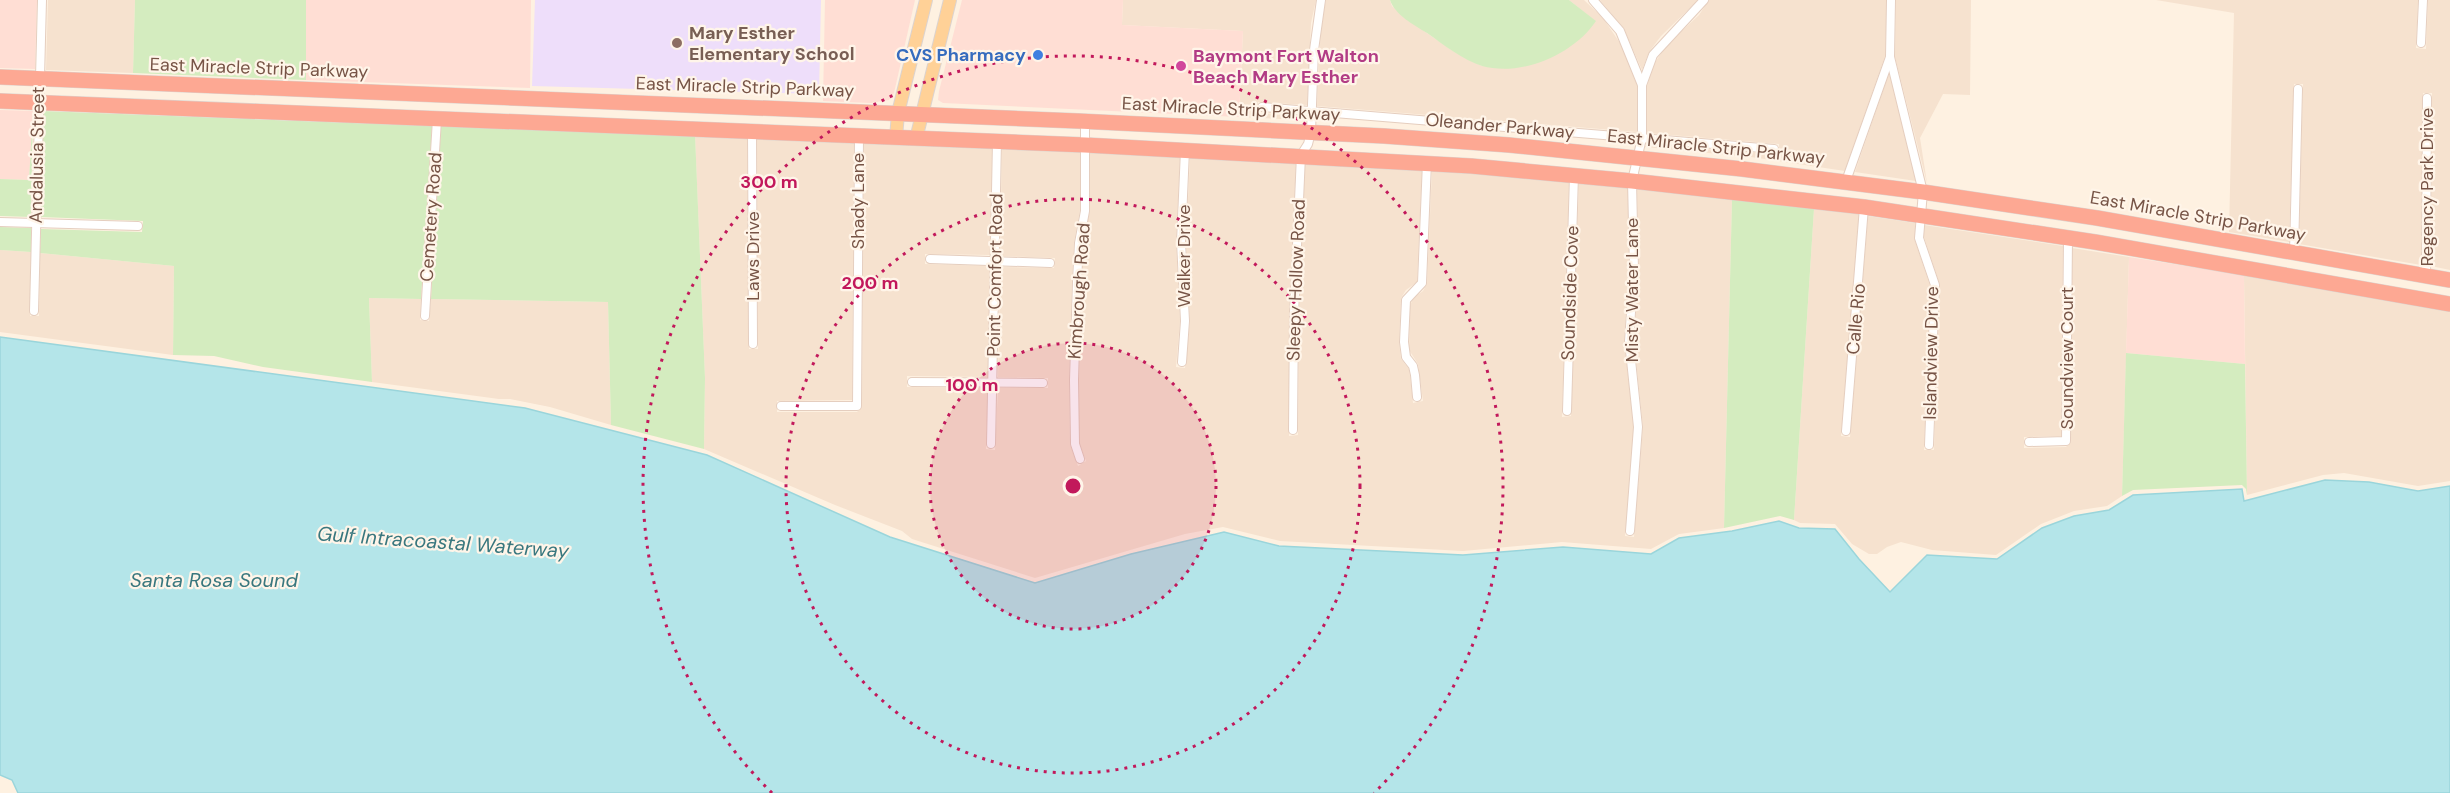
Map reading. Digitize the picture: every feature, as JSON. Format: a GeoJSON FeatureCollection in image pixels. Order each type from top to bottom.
{"type":"FeatureCollection","features":[{"type":"Feature","properties":{"kind":"highway","name":"East Miracle Strip Parkway"},"geometry":{"type":"LineString","coordinates":[[0,77],[1085,121],[1468,142],[1638,157],[1846,181],[2156,229],[2450,280]]}},
{"type":"Feature","properties":{"kind":"highway"},"geometry":{"type":"LineString","coordinates":[[0,101],[997,141],[1427,162],[1574,175],[1864,207],[2068,237],[2450,304]]}},
{"type":"Feature","properties":{"kind":"highway"},"geometry":{"type":"LineString","coordinates":[[2153,252],[2156,229]]}},
{"type":"Feature","properties":{"kind":"highway"},"geometry":{"type":"LineString","coordinates":[[2422,299],[2426,276]]}},
{"type":"Feature","properties":{"kind":"main road"},"geometry":{"type":"LineString","coordinates":[[896,138],[898,113],[926,0]]}},
{"type":"Feature","properties":{"kind":"main road"},"geometry":{"type":"LineString","coordinates":[[916,139],[950,0]]}},
{"type":"Feature","properties":{"kind":"street","name":"Andalusia Street"},"geometry":{"type":"LineString","coordinates":[[34,311],[42,0]]}},
{"type":"Feature","properties":{"kind":"street"},"geometry":{"type":"LineString","coordinates":[[1311,132],[1314,50],[1321,0]]}},
{"type":"Feature","properties":{"kind":"street"},"geometry":{"type":"LineString","coordinates":[[1593,0],[1620,32],[1642,85]]}},
{"type":"Feature","properties":{"kind":"street"},"geometry":{"type":"LineString","coordinates":[[1642,85],[1653,55],[1704,0]]}},
{"type":"Feature","properties":{"kind":"street"},"geometry":{"type":"LineString","coordinates":[[1891,0],[1890,57],[1923,192]]}},
{"type":"Feature","properties":{"kind":"street"},"geometry":{"type":"LineString","coordinates":[[2421,43],[2423,0]]}},
{"type":"Feature","properties":{"kind":"street"},"geometry":{"type":"LineString","coordinates":[[1846,181],[1890,57]]}},
{"type":"Feature","properties":{"kind":"street","name":"Misty Water Lane"},"geometry":{"type":"LineString","coordinates":[[1630,531],[1638,427],[1629,341],[1634,268],[1632,181],[1642,138],[1642,85]]}},
{"type":"Feature","properties":{"kind":"street"},"geometry":{"type":"LineString","coordinates":[[2294,252],[2298,89]]}},
{"type":"Feature","properties":{"kind":"street","name":"Regency Park Drive"},"geometry":{"type":"LineString","coordinates":[[2426,276],[2427,98]]}},
{"type":"Feature","properties":{"kind":"street","name":"Oleander Parkway"},"geometry":{"type":"LineString","coordinates":[[1262,107],[1774,149]]}},
{"type":"Feature","properties":{"kind":"street","name":"Cemetery Road"},"geometry":{"type":"LineString","coordinates":[[425,316],[437,119]]}},
{"type":"Feature","properties":{"kind":"street","name":"Kimbrough Road"},"geometry":{"type":"LineString","coordinates":[[1080,459],[1075,444],[1074,380],[1077,271],[1085,211],[1085,121]]}},
{"type":"Feature","properties":{"kind":"street","name":"Laws Drive"},"geometry":{"type":"LineString","coordinates":[[752,131],[753,344]]}},
{"type":"Feature","properties":{"kind":"street","name":"Sleepy Hollow Road"},"geometry":{"type":"LineString","coordinates":[[1293,430],[1294,314],[1300,155],[1308,144],[1311,132]]}},
{"type":"Feature","properties":{"kind":"street","name":"Shady Lane"},"geometry":{"type":"LineString","coordinates":[[781,406],[857,406],[859,136]]}},
{"type":"Feature","properties":{"kind":"street","name":"Point Comfort Road"},"geometry":{"type":"LineString","coordinates":[[991,444],[997,141]]}},
{"type":"Feature","properties":{"kind":"street","name":"Walker Drive"},"geometry":{"type":"LineString","coordinates":[[1182,362],[1185,321],[1181,242],[1185,150]]}},
{"type":"Feature","properties":{"kind":"street"},"geometry":{"type":"LineString","coordinates":[[1417,397],[1413,366],[1404,351],[1405,305],[1410,294],[1422,284],[1427,162]]}},
{"type":"Feature","properties":{"kind":"street","name":"Soundside Cove"},"geometry":{"type":"LineString","coordinates":[[1567,411],[1574,175]]}},
{"type":"Feature","properties":{"kind":"street","name":"Islandview Drive"},"geometry":{"type":"LineString","coordinates":[[1923,192],[1919,238],[1935,285],[1929,445]]}},
{"type":"Feature","properties":{"kind":"street","name":"Calle Rio"},"geometry":{"type":"LineString","coordinates":[[1846,431],[1864,207]]}},
{"type":"Feature","properties":{"kind":"street"},"geometry":{"type":"LineString","coordinates":[[0,222],[138,226]]}},
{"type":"Feature","properties":{"kind":"street","name":"Soundview Court"},"geometry":{"type":"LineString","coordinates":[[2029,442],[2066,441],[2068,237]]}},
{"type":"Feature","properties":{"kind":"street"},"geometry":{"type":"LineString","coordinates":[[930,260],[1050,263]]}},
{"type":"Feature","properties":{"kind":"street"},"geometry":{"type":"LineString","coordinates":[[912,382],[1043,383]]}},
{"type":"Feature","properties":{"kind":"shaded area"},"geometry":{"type":"Polygon","coordinates":[[[0,0],[37,0],[35,69],[0,68],[0,0]]]}},
{"type":"Feature","properties":{"kind":"shaded area"},"geometry":{"type":"Polygon","coordinates":[[[48,0],[135,0],[133,73],[46,70],[48,0]]]}},
{"type":"Feature","properties":{"kind":"shaded area"},"geometry":{"type":"Polygon","coordinates":[[[306,0],[531,0],[530,88],[306,80],[306,0]]]}},
{"type":"Feature","properties":{"kind":"shaded area","name":"Mary Esther Elementary School"},"geometry":{"type":"Polygon","coordinates":[[[535,0],[821,0],[819,94],[532,86],[535,0]]]}},
{"type":"Feature","properties":{"kind":"shaded area"},"geometry":{"type":"Polygon","coordinates":[[[825,0],[915,0],[894,93],[889,100],[871,103],[823,101],[825,0]]]}},
{"type":"Feature","properties":{"kind":"shaded area"},"geometry":{"type":"Polygon","coordinates":[[[962,0],[1123,0],[1122,25],[1243,31],[1239,117],[943,103],[938,100],[939,91],[962,0]]]}},
{"type":"Feature","properties":{"kind":"shaded area"},"geometry":{"type":"Polygon","coordinates":[[[1123,0],[1316,0],[1311,23],[1307,105],[1258,102],[1258,113],[1307,116],[1306,120],[1239,117],[1243,31],[1122,25],[1123,0]]]}},
{"type":"Feature","properties":{"kind":"shaded area"},"geometry":{"type":"Polygon","coordinates":[[[1326,0],[1390,0],[1392,6],[1411,22],[1453,51],[1482,66],[1595,21],[1569,0],[1584,0],[1603,18],[1622,46],[1637,85],[1637,132],[1317,106],[1321,24],[1326,0]]]}},
{"type":"Feature","properties":{"kind":"shaded area"},"geometry":{"type":"Polygon","coordinates":[[[1600,0],[1698,0],[1661,36],[1649,52],[1642,70],[1624,29],[1600,0]]]}},
{"type":"Feature","properties":{"kind":"shaded area"},"geometry":{"type":"Polygon","coordinates":[[[1709,0],[1887,0],[1885,56],[1845,171],[1751,157],[1645,147],[1646,144],[1779,155],[1779,144],[1647,133],[1647,86],[1653,65],[1667,45],[1699,15],[1709,0]]]}},
{"type":"Feature","properties":{"kind":"shaded area"},"geometry":{"type":"Polygon","coordinates":[[[1896,0],[1971,0],[1970,95],[1943,94],[1920,138],[1927,183],[1895,57],[1896,0]]]}},
{"type":"Feature","properties":{"kind":"shaded area"},"geometry":{"type":"Polygon","coordinates":[[[2156,0],[2418,0],[2416,48],[2426,49],[2428,0],[2450,0],[2450,270],[2431,266],[2432,93],[2423,93],[2421,265],[2299,244],[2303,84],[2294,84],[2289,242],[2229,232],[2234,13],[2156,0]]]}},
{"type":"Feature","properties":{"kind":"shaded area"},"geometry":{"type":"Polygon","coordinates":[[[1889,73],[1896,98],[1916,181],[1855,172],[1889,73]]]}},
{"type":"Feature","properties":{"kind":"shaded area"},"geometry":{"type":"Polygon","coordinates":[[[0,110],[33,111],[29,180],[0,179],[0,110]]]}},
{"type":"Feature","properties":{"kind":"shaded area"},"geometry":{"type":"Polygon","coordinates":[[[695,135],[747,137],[749,349],[758,349],[757,137],[854,142],[852,400],[777,401],[777,412],[857,412],[862,406],[864,142],[992,148],[991,255],[925,254],[925,264],[990,266],[989,377],[907,376],[907,387],[988,388],[986,449],[995,450],[998,388],[1048,388],[1048,378],[998,377],[1000,267],[1054,268],[1055,258],[1000,256],[1002,148],[1080,152],[1080,210],[1074,242],[1069,380],[1070,444],[1078,466],[1086,461],[1079,443],[1079,380],[1081,281],[1089,211],[1090,152],[1180,156],[1176,242],[1180,321],[1176,367],[1185,368],[1190,322],[1186,242],[1190,157],[1296,161],[1289,314],[1289,436],[1298,435],[1299,314],[1305,162],[1422,169],[1417,282],[1406,290],[1401,298],[1399,342],[1401,359],[1409,369],[1413,403],[1423,401],[1418,364],[1409,350],[1410,306],[1413,298],[1423,291],[1427,284],[1432,170],[1569,180],[1562,417],[1571,416],[1579,181],[1628,186],[1629,268],[1624,341],[1634,427],[1625,536],[1634,537],[1643,427],[1634,341],[1639,269],[1637,188],[1732,199],[1724,528],[1679,534],[1651,549],[1562,542],[1463,551],[1280,541],[1223,527],[1185,534],[1035,578],[912,539],[902,531],[704,449],[705,378],[695,135]]]}},
{"type":"Feature","properties":{"kind":"shaded area"},"geometry":{"type":"Polygon","coordinates":[[[1814,209],[1859,214],[1841,436],[1850,437],[1868,216],[1915,223],[1915,240],[1930,286],[1924,450],[1934,450],[1940,286],[1924,237],[1924,225],[2063,246],[2061,436],[2024,437],[2024,448],[2066,447],[2071,441],[2072,248],[2129,257],[2122,496],[2107,506],[2074,511],[2041,524],[1996,555],[1932,550],[1901,542],[1877,554],[1869,554],[1852,544],[1835,524],[1800,523],[1794,520],[1814,209]]]}},
{"type":"Feature","properties":{"kind":"shaded area"},"geometry":{"type":"Polygon","coordinates":[[[0,250],[31,252],[30,316],[39,316],[40,253],[174,266],[173,355],[0,332],[0,250]]]}},
{"type":"Feature","properties":{"kind":"shaded area"},"geometry":{"type":"Polygon","coordinates":[[[2129,257],[2244,275],[2245,364],[2126,353],[2129,257]]]}},
{"type":"Feature","properties":{"kind":"shaded area"},"geometry":{"type":"Polygon","coordinates":[[[2244,275],[2450,311],[2450,481],[2418,486],[2344,473],[2323,475],[2247,495],[2244,275]]]}},
{"type":"Feature","properties":{"kind":"shaded area"},"geometry":{"type":"Polygon","coordinates":[[[369,298],[421,299],[420,320],[429,321],[431,299],[608,302],[611,425],[550,407],[510,399],[372,382],[369,298]]]}},
{"type":"Feature","properties":{"kind":"green space"},"geometry":{"type":"Polygon","coordinates":[[[135,0],[306,0],[306,80],[133,73],[135,0]]]}},
{"type":"Feature","properties":{"kind":"green space"},"geometry":{"type":"Polygon","coordinates":[[[1390,0],[1569,0],[1596,21],[1575,44],[1561,53],[1530,65],[1497,69],[1482,66],[1454,52],[1406,19],[1396,10],[1390,0]]]}},
{"type":"Feature","properties":{"kind":"green space"},"geometry":{"type":"Polygon","coordinates":[[[33,111],[31,217],[0,216],[0,179],[29,180],[33,111]]]}},
{"type":"Feature","properties":{"kind":"green space"},"geometry":{"type":"Polygon","coordinates":[[[43,111],[432,126],[421,299],[369,298],[372,382],[263,367],[214,356],[173,355],[174,266],[40,253],[41,229],[142,232],[143,221],[41,217],[43,111]]]}},
{"type":"Feature","properties":{"kind":"green space"},"geometry":{"type":"Polygon","coordinates":[[[441,126],[695,134],[705,378],[704,449],[611,425],[608,302],[431,299],[441,126]]]}},
{"type":"Feature","properties":{"kind":"green space"},"geometry":{"type":"Polygon","coordinates":[[[1732,199],[1814,209],[1794,520],[1780,516],[1724,528],[1732,199]]]}},
{"type":"Feature","properties":{"kind":"green space"},"geometry":{"type":"Polygon","coordinates":[[[0,227],[31,228],[31,252],[0,250],[0,227]]]}},
{"type":"Feature","properties":{"kind":"green space"},"geometry":{"type":"Polygon","coordinates":[[[2126,353],[2245,364],[2247,495],[2242,485],[2133,490],[2122,496],[2126,353]]]}},
{"type":"Feature","properties":{"kind":"water","name":"Santa Rosa Sound"},"geometry":{"type":"Polygon","coordinates":[[[0,337],[525,408],[707,455],[890,537],[1035,583],[1131,554],[1224,532],[1279,546],[1463,555],[1563,547],[1651,554],[1679,538],[1732,531],[1779,521],[1799,528],[1835,529],[1890,592],[1927,555],[1997,559],[2042,528],[2074,516],[2109,510],[2133,495],[2242,489],[2244,501],[2325,480],[2369,482],[2418,491],[2450,486],[2450,793],[18,793],[12,780],[0,775],[0,337]]]}},
{"type":"Feature","properties":{"kind":"place","name":"Mary Esther Elementary School"},"geometry":{"type":"Point","coordinates":[677,43]}},
{"type":"Feature","properties":{"kind":"place","name":"CVS Pharmacy"},"geometry":{"type":"Point","coordinates":[1038,55]}},
{"type":"Feature","properties":{"kind":"place","name":"Baymont Fort Walton Beach Mary Esther"},"geometry":{"type":"Point","coordinates":[1181,66]}},
{"type":"Feature","properties":{"kind":"water label","name":"Gulf Intracoastal Waterway"},"geometry":{"type":"Point","coordinates":[443,542]}}]}
